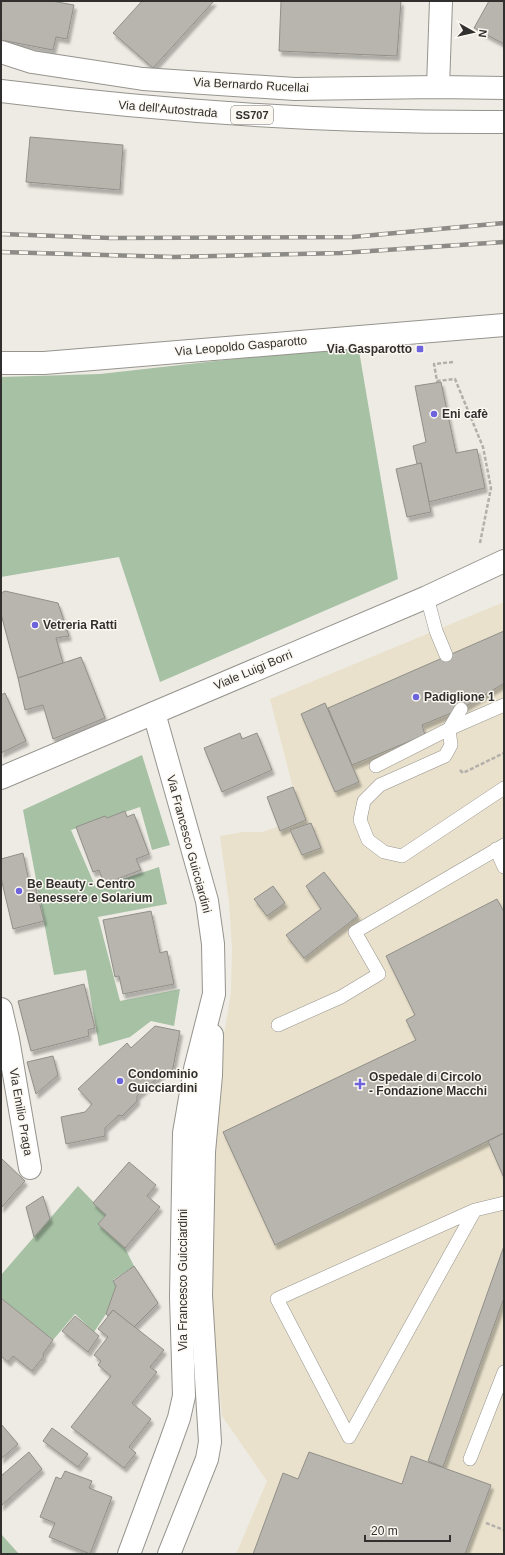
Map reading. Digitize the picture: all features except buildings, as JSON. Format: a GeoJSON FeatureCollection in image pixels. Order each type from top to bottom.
{"type":"FeatureCollection","features":[{"type":"Feature","properties":{"kind":"main road"},"geometry":{"type":"LineString","coordinates":[[438,87],[441,1]]}},
{"type":"Feature","properties":{"kind":"main road","name":"Via Bernardo Rucellai"},"geometry":{"type":"LineString","coordinates":[[1,52],[32,62],[143,79],[295,89],[438,87],[504,88]]}},
{"type":"Feature","properties":{"kind":"main road","name":"Via dell'Autostrada"},"geometry":{"type":"LineString","coordinates":[[1,91],[213,113],[431,122],[504,122]]}},
{"type":"Feature","properties":{"kind":"main road","name":"Via Leopoldo Gasparotto"},"geometry":{"type":"LineString","coordinates":[[1,364],[44,363],[504,324]]}},
{"type":"Feature","properties":{"kind":"main road","name":"Viale Luigi Borri"},"geometry":{"type":"LineString","coordinates":[[1,778],[427,596],[504,561]]}},
{"type":"Feature","properties":{"kind":"main road","name":"Via Francesco Guicciardini"},"geometry":{"type":"LineString","coordinates":[[129,1554],[179,1418],[184,1396],[181,1297],[184,1133],[194,1069],[214,994],[213,944],[207,901],[154,713]]}},
{"type":"Feature","properties":{"kind":"main road","name":"Via Francesco Guicciardini"},"geometry":{"type":"LineString","coordinates":[[170,1554],[207,1459],[210,1442],[200,1296],[204,1152],[211,1075],[213,1000]]}},
{"type":"Feature","properties":{"kind":"main road","name":"Via Emilio Praga"},"geometry":{"type":"LineString","coordinates":[[1,1009],[8,1039],[30,1168]]}},
{"type":"Feature","properties":{"kind":"lane"},"geometry":{"type":"LineString","coordinates":[[427,596],[436,631],[446,656]]}},
{"type":"Feature","properties":{"kind":"lane"},"geometry":{"type":"LineString","coordinates":[[376,766],[449,729],[504,705]]}},
{"type":"Feature","properties":{"kind":"lane"},"geometry":{"type":"LineString","coordinates":[[461,709],[449,729],[451,745],[445,756],[380,785],[364,801],[360,820],[368,840],[384,852],[402,856],[504,788]]}},
{"type":"Feature","properties":{"kind":"lane"},"geometry":{"type":"LineString","coordinates":[[278,1025],[341,997],[379,974],[355,932],[500,847],[504,867]]}},
{"type":"Feature","properties":{"kind":"lane"},"geometry":{"type":"LineString","coordinates":[[475,1210],[349,1437],[277,1299],[475,1210],[504,1203]]}},
{"type":"Feature","properties":{"kind":"lane"},"geometry":{"type":"LineString","coordinates":[[470,1459],[504,1372]]}},
{"type":"Feature","properties":{"kind":"path"},"geometry":{"type":"LineString","coordinates":[[452,362],[434,364],[437,382],[455,379],[483,448],[491,488],[480,546]]}},
{"type":"Feature","properties":{"kind":"path"},"geometry":{"type":"LineString","coordinates":[[445,756],[463,773],[504,753]]}},
{"type":"Feature","properties":{"kind":"path"},"geometry":{"type":"LineString","coordinates":[[486,1523],[504,1530]]}},
{"type":"Feature","properties":{"kind":"shaded area","name":"Ospedale di Circolo - Fondazione Macchi"},"geometry":{"type":"Polygon","coordinates":[[[504,602],[504,1554],[236,1554],[267,1481],[222,1416],[204,1245],[220,1059],[231,992],[232,948],[229,902],[220,836],[243,832],[262,832],[301,819],[270,699],[504,602]]]}},
{"type":"Feature","properties":{"kind":"green space"},"geometry":{"type":"Polygon","coordinates":[[[358,345],[398,579],[160,682],[119,557],[1,577],[1,377],[100,374],[358,345]]]}},
{"type":"Feature","properties":{"kind":"green space"},"geometry":{"type":"Polygon","coordinates":[[[142,755],[170,845],[152,850],[140,807],[71,830],[96,888],[159,867],[167,904],[98,917],[120,1001],[180,989],[174,1026],[151,1021],[130,1037],[99,1046],[86,970],[54,975],[23,810],[142,755]]]}},
{"type":"Feature","properties":{"kind":"green space"},"geometry":{"type":"Polygon","coordinates":[[[78,1186],[106,1215],[98,1224],[125,1248],[134,1266],[113,1280],[116,1286],[106,1314],[94,1332],[75,1314],[53,1340],[1,1298],[1,1275],[78,1186]]]}},
{"type":"Feature","properties":{"kind":"green space"},"geometry":{"type":"Polygon","coordinates":[[[1,1534],[19,1554],[1,1554],[1,1534]]]}},
{"type":"Feature","properties":{"kind":"railway"},"geometry":{"type":"LineString","coordinates":[[1,234],[111,238],[352,237],[504,223]]}},
{"type":"Feature","properties":{"kind":"railway"},"geometry":{"type":"LineString","coordinates":[[1,252],[174,257],[341,253],[504,242]]}},
{"type":"Feature","properties":{"kind":"place","name":"Via Gasparotto"},"geometry":{"type":"Point","coordinates":[420,349]}},
{"type":"Feature","properties":{"kind":"place","name":"Eni cafè"},"geometry":{"type":"Point","coordinates":[434,414]}},
{"type":"Feature","properties":{"kind":"place","name":"Vetreria Ratti"},"geometry":{"type":"Point","coordinates":[35,625]}},
{"type":"Feature","properties":{"kind":"place","name":"Padiglione 1"},"geometry":{"type":"Point","coordinates":[416,697]}},
{"type":"Feature","properties":{"kind":"place","name":"Be Beauty - Centro Benessere e Solarium"},"geometry":{"type":"Point","coordinates":[19,891]}},
{"type":"Feature","properties":{"kind":"place","name":"Condominio Guicciardini"},"geometry":{"type":"Point","coordinates":[120,1081]}},
{"type":"Feature","properties":{"kind":"place","name":"Ospedale di Circolo - Fondazione Macchi"},"geometry":{"type":"Point","coordinates":[360,1084]}}]}
